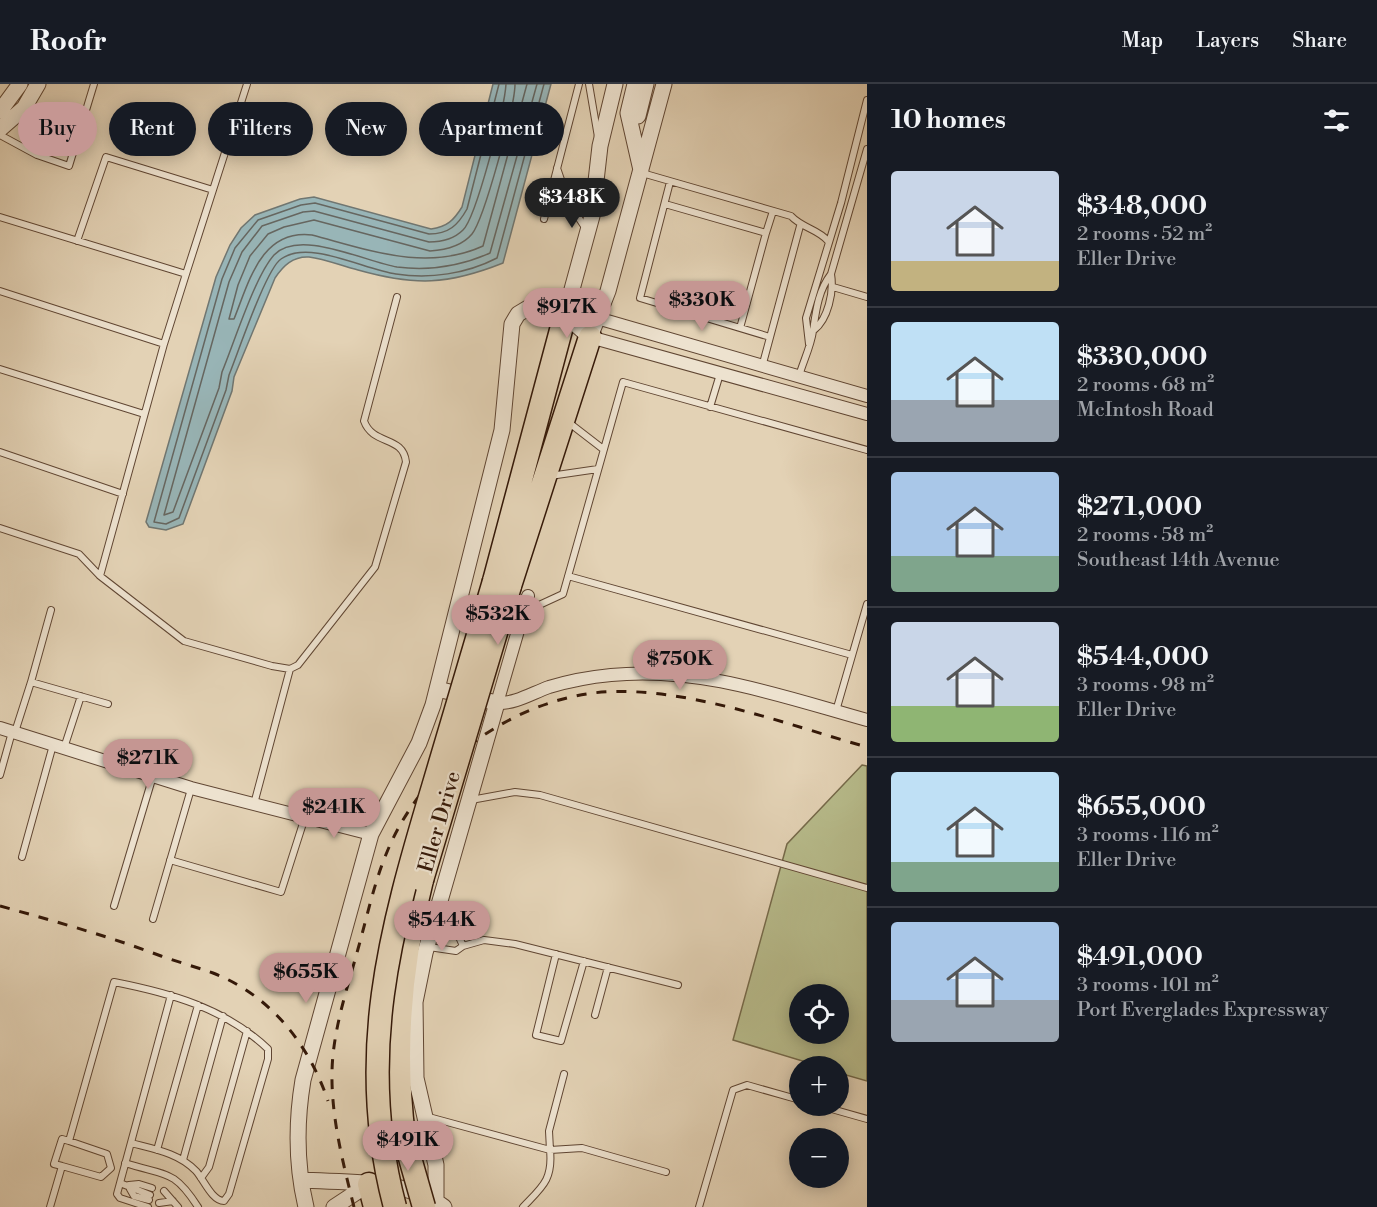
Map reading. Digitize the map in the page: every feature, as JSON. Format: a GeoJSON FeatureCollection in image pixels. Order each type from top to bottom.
{"type":"FeatureCollection","features":[{"type":"Feature","properties":{"kind":"highway"},"geometry":{"type":"LineString","coordinates":[[395,1207],[386,1163],[378,1088],[383,982],[405,878],[511,588],[565,315]]}},
{"type":"Feature","properties":{"kind":"highway"},"geometry":{"type":"LineString","coordinates":[[430,1206],[404,1137],[399,1095],[398,1033],[409,938],[423,880],[511,588],[594,327]]}},
{"type":"Feature","properties":{"kind":"highway"},"geometry":{"type":"LineString","coordinates":[[369,1184],[375,1207]]}},
{"type":"Feature","properties":{"kind":"street"},"geometry":{"type":"LineString","coordinates":[[0,111],[20,84]]}},
{"type":"Feature","properties":{"kind":"street"},"geometry":{"type":"LineString","coordinates":[[0,129],[24,108],[38,84]]}},
{"type":"Feature","properties":{"kind":"street"},"geometry":{"type":"LineString","coordinates":[[565,315],[595,200],[600,146],[615,84]]}},
{"type":"Feature","properties":{"kind":"street"},"geometry":{"type":"LineString","coordinates":[[635,84],[628,113],[641,173]]}},
{"type":"Feature","properties":{"kind":"street"},"geometry":{"type":"LineString","coordinates":[[641,173],[638,113],[646,84]]}},
{"type":"Feature","properties":{"kind":"street"},"geometry":{"type":"LineString","coordinates":[[641,173],[648,113],[656,84]]}},
{"type":"Feature","properties":{"kind":"street"},"geometry":{"type":"LineString","coordinates":[[594,327],[608,291],[664,84]]}},
{"type":"Feature","properties":{"kind":"street"},"geometry":{"type":"LineString","coordinates":[[641,173],[674,84]]}},
{"type":"Feature","properties":{"kind":"street"},"geometry":{"type":"LineString","coordinates":[[306,1207],[301,1180],[298,1130],[303,1080],[371,834],[384,804],[419,743],[437,689],[502,430],[512,324],[518,314],[528,308],[565,315],[720,374],[867,414]]}},
{"type":"Feature","properties":{"kind":"street"},"geometry":{"type":"LineString","coordinates":[[594,327],[762,366],[867,396]]}},
{"type":"Feature","properties":{"kind":"street","name":"Eller Drive"},"geometry":{"type":"LineString","coordinates":[[430,1206],[437,1174],[416,1078],[413,1019],[427,947],[524,612],[511,588]]}},
{"type":"Feature","properties":{"kind":"street"},"geometry":{"type":"LineString","coordinates":[[437,689],[496,703],[512,702],[547,688],[582,679],[615,674],[650,674],[728,682],[867,720]]}},
{"type":"Feature","properties":{"kind":"street"},"geometry":{"type":"LineString","coordinates":[[9,730],[191,788],[371,834]]}},
{"type":"Feature","properties":{"kind":"street"},"geometry":{"type":"LineString","coordinates":[[301,1180],[404,1188],[430,1206]]}},
{"type":"Feature","properties":{"kind":"street"},"geometry":{"type":"LineString","coordinates":[[334,1207],[369,1184]]}},
{"type":"Feature","properties":{"kind":"lane"},"geometry":{"type":"LineString","coordinates":[[0,135],[37,155],[69,166],[94,84]]}},
{"type":"Feature","properties":{"kind":"lane"},"geometry":{"type":"LineString","coordinates":[[100,576],[164,344],[246,84]]}},
{"type":"Feature","properties":{"kind":"lane"},"geometry":{"type":"LineString","coordinates":[[544,219],[579,84]]}},
{"type":"Feature","properties":{"kind":"lane"},"geometry":{"type":"LineString","coordinates":[[589,84],[600,146]]}},
{"type":"Feature","properties":{"kind":"lane"},"geometry":{"type":"LineString","coordinates":[[809,344],[806,318],[867,100]]}},
{"type":"Feature","properties":{"kind":"lane"},"geometry":{"type":"LineString","coordinates":[[799,377],[814,330],[813,321],[823,284],[831,274],[867,149]]}},
{"type":"Feature","properties":{"kind":"lane"},"geometry":{"type":"LineString","coordinates":[[77,241],[106,157],[213,190]]}},
{"type":"Feature","properties":{"kind":"lane"},"geometry":{"type":"LineString","coordinates":[[557,168],[569,203],[588,232]]}},
{"type":"Feature","properties":{"kind":"lane"},"geometry":{"type":"LineString","coordinates":[[641,173],[791,216],[800,226],[821,233],[828,241]]}},
{"type":"Feature","properties":{"kind":"lane"},"geometry":{"type":"LineString","coordinates":[[670,182],[640,298],[770,337]]}},
{"type":"Feature","properties":{"kind":"lane"},"geometry":{"type":"LineString","coordinates":[[665,204],[766,233]]}},
{"type":"Feature","properties":{"kind":"lane"},"geometry":{"type":"LineString","coordinates":[[740,328],[772,211]]}},
{"type":"Feature","properties":{"kind":"lane"},"geometry":{"type":"LineString","coordinates":[[0,218],[186,274]]}},
{"type":"Feature","properties":{"kind":"lane"},"geometry":{"type":"LineString","coordinates":[[762,366],[800,226]]}},
{"type":"Feature","properties":{"kind":"lane"},"geometry":{"type":"LineString","coordinates":[[814,330],[821,324],[833,287],[831,274]]}},
{"type":"Feature","properties":{"kind":"lane"},"geometry":{"type":"LineString","coordinates":[[833,287],[867,297]]}},
{"type":"Feature","properties":{"kind":"lane"},"geometry":{"type":"LineString","coordinates":[[0,291],[164,344]]}},
{"type":"Feature","properties":{"kind":"lane"},"geometry":{"type":"LineString","coordinates":[[0,528],[79,554],[100,576],[184,641],[290,669],[298,665],[375,567],[406,462],[405,454],[393,442],[375,436],[367,429],[364,421],[397,297]]}},
{"type":"Feature","properties":{"kind":"lane"},"geometry":{"type":"LineString","coordinates":[[0,369],[144,414]]}},
{"type":"Feature","properties":{"kind":"lane"},"geometry":{"type":"LineString","coordinates":[[710,407],[720,374]]}},
{"type":"Feature","properties":{"kind":"lane"},"geometry":{"type":"LineString","coordinates":[[524,612],[563,594],[623,382],[867,450]]}},
{"type":"Feature","properties":{"kind":"lane"},"geometry":{"type":"LineString","coordinates":[[564,418],[603,449]]}},
{"type":"Feature","properties":{"kind":"lane"},"geometry":{"type":"LineString","coordinates":[[0,452],[123,494]]}},
{"type":"Feature","properties":{"kind":"lane"},"geometry":{"type":"LineString","coordinates":[[546,476],[598,469]]}},
{"type":"Feature","properties":{"kind":"lane"},"geometry":{"type":"LineString","coordinates":[[568,576],[852,655]]}},
{"type":"Feature","properties":{"kind":"lane"},"geometry":{"type":"LineString","coordinates":[[836,712],[867,604]]}},
{"type":"Feature","properties":{"kind":"lane"},"geometry":{"type":"LineString","coordinates":[[0,775],[9,730],[31,682],[51,610]]}},
{"type":"Feature","properties":{"kind":"lane"},"geometry":{"type":"LineString","coordinates":[[254,804],[290,669]]}},
{"type":"Feature","properties":{"kind":"lane"},"geometry":{"type":"LineString","coordinates":[[31,682],[108,704]]}},
{"type":"Feature","properties":{"kind":"lane"},"geometry":{"type":"LineString","coordinates":[[22,857],[59,746],[81,696]]}},
{"type":"Feature","properties":{"kind":"lane"},"geometry":{"type":"LineString","coordinates":[[114,906],[153,776]]}},
{"type":"Feature","properties":{"kind":"lane"},"geometry":{"type":"LineString","coordinates":[[153,919],[191,788]]}},
{"type":"Feature","properties":{"kind":"lane"},"geometry":{"type":"LineString","coordinates":[[468,801],[515,792],[540,795],[867,888]]}},
{"type":"Feature","properties":{"kind":"lane"},"geometry":{"type":"LineString","coordinates":[[170,860],[281,892],[305,816]]}},
{"type":"Feature","properties":{"kind":"lane"},"geometry":{"type":"LineString","coordinates":[[432,929],[459,937],[463,946]]}},
{"type":"Feature","properties":{"kind":"lane"},"geometry":{"type":"LineString","coordinates":[[427,947],[456,951],[463,946],[484,940],[494,941],[678,985]]}},
{"type":"Feature","properties":{"kind":"lane"},"geometry":{"type":"LineString","coordinates":[[556,954],[536,1035],[561,1041],[584,961]]}},
{"type":"Feature","properties":{"kind":"lane"},"geometry":{"type":"LineString","coordinates":[[595,1015],[608,967]]}},
{"type":"Feature","properties":{"kind":"lane"},"geometry":{"type":"LineString","coordinates":[[69,1141],[114,982],[171,995],[198,1005],[223,1016],[247,1031],[268,1049],[268,1059],[227,1199],[218,1201],[201,1178],[183,1160],[131,1143]]}},
{"type":"Feature","properties":{"kind":"lane"},"geometry":{"type":"LineString","coordinates":[[150,1197],[118,1197],[125,1163],[171,995]]}},
{"type":"Feature","properties":{"kind":"lane"},"geometry":{"type":"LineString","coordinates":[[157,1150],[198,1005]]}},
{"type":"Feature","properties":{"kind":"lane"},"geometry":{"type":"LineString","coordinates":[[183,1160],[223,1016]]}},
{"type":"Feature","properties":{"kind":"lane"},"geometry":{"type":"LineString","coordinates":[[201,1178],[209,1167],[247,1031]]}},
{"type":"Feature","properties":{"kind":"lane"},"geometry":{"type":"LineString","coordinates":[[523,1207],[548,1181],[552,1162],[549,1131],[564,1074]]}},
{"type":"Feature","properties":{"kind":"lane"},"geometry":{"type":"LineString","coordinates":[[699,1207],[733,1090],[747,1085],[789,1097]]}},
{"type":"Feature","properties":{"kind":"lane"},"geometry":{"type":"LineString","coordinates":[[849,1114],[867,1119]]}},
{"type":"Feature","properties":{"kind":"lane"},"geometry":{"type":"LineString","coordinates":[[424,1115],[550,1150],[582,1148],[666,1172]]}},
{"type":"Feature","properties":{"kind":"lane"},"geometry":{"type":"LineString","coordinates":[[62,1139],[107,1154],[111,1168],[101,1177],[54,1164],[62,1139]]}},
{"type":"Feature","properties":{"kind":"lane"},"geometry":{"type":"LineString","coordinates":[[125,1163],[154,1175],[158,1170],[170,1174],[187,1190],[198,1207]]}},
{"type":"Feature","properties":{"kind":"lane"},"geometry":{"type":"LineString","coordinates":[[50,1207],[62,1166]]}},
{"type":"Feature","properties":{"kind":"lane"},"geometry":{"type":"LineString","coordinates":[[111,1168],[123,1172]]}},
{"type":"Feature","properties":{"kind":"lane"},"geometry":{"type":"LineString","coordinates":[[164,1180],[173,1179]]}},
{"type":"Feature","properties":{"kind":"lane"},"geometry":{"type":"LineString","coordinates":[[120,1183],[138,1184],[150,1197]]}},
{"type":"Feature","properties":{"kind":"lane"},"geometry":{"type":"LineString","coordinates":[[129,1185],[134,1196],[150,1197]]}},
{"type":"Feature","properties":{"kind":"lane"},"geometry":{"type":"LineString","coordinates":[[164,1191],[178,1207]]}},
{"type":"Feature","properties":{"kind":"lane"},"geometry":{"type":"LineString","coordinates":[[160,1201],[172,1201]]}},
{"type":"Feature","properties":{"kind":"green space"},"geometry":{"type":"Polygon","coordinates":[[[862,765],[867,766],[867,1081],[849,1076],[849,1056],[789,1057],[733,1040],[787,844],[862,765]]]}},
{"type":"Feature","properties":{"kind":"water"},"geometry":{"type":"Polygon","coordinates":[[[493,84],[551,84],[546,102],[488,102],[493,84]]]}},
{"type":"Feature","properties":{"kind":"water"},"geometry":{"type":"Polygon","coordinates":[[[475,156],[532,156],[503,263],[465,276],[431,281],[397,279],[309,257],[298,258],[281,270],[275,278],[234,377],[232,391],[183,524],[166,530],[149,527],[146,522],[216,277],[230,245],[241,228],[255,215],[300,199],[314,197],[431,229],[446,225],[462,207],[475,156]]]}},
{"type":"Feature","properties":{"kind":"railway"},"geometry":{"type":"LineString","coordinates":[[354,1207],[338,1140],[333,1105],[332,1071],[338,1025],[382,864],[402,822],[443,768],[497,727],[528,711],[560,700],[593,693],[660,694],[696,700],[767,717],[867,747]]}},
{"type":"Feature","properties":{"kind":"railway"},"geometry":{"type":"LineString","coordinates":[[0,906],[121,942],[234,982],[252,994],[285,1024],[310,1060],[328,1101]]}}]}
